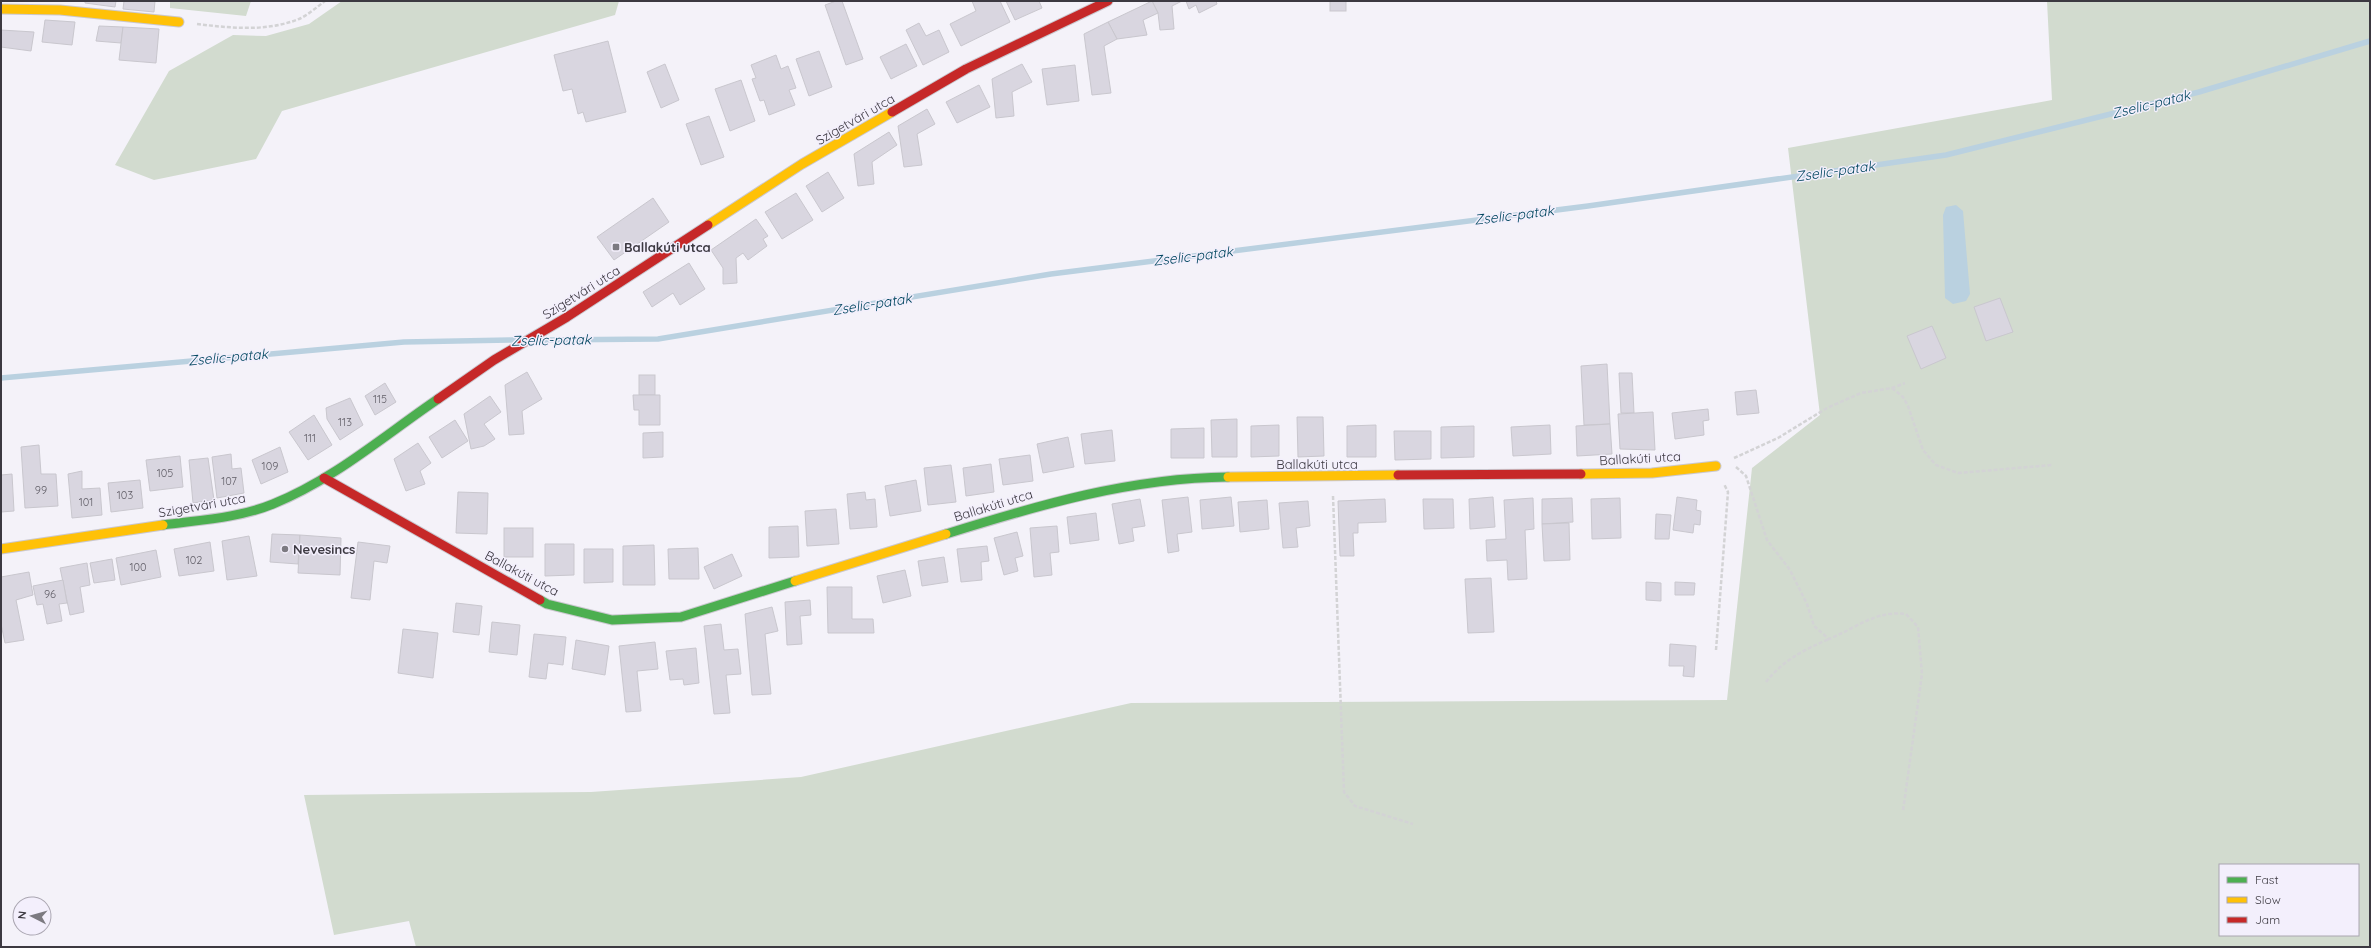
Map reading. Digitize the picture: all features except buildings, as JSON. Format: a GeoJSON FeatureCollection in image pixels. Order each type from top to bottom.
{"type":"FeatureCollection","features":[{"type":"Feature","properties":{"kind":"street","name":"Szigetvári utca"},"geometry":{"type":"LineString","coordinates":[[1,549],[64,538],[224,517],[273,504],[324,478],[494,360],[567,317],[816,156],[966,69],[1108,1]]}},
{"type":"Feature","properties":{"kind":"street"},"geometry":{"type":"LineString","coordinates":[[1,8],[60,10],[179,22]]}},
{"type":"Feature","properties":{"kind":"street","name":"Ballakúti utca"},"geometry":{"type":"LineString","coordinates":[[324,478],[547,604],[612,620],[680,617],[1041,504],[1110,488],[1221,477],[1652,473],[1716,466]]}},
{"type":"Feature","properties":{"kind":"path"},"geometry":{"type":"LineString","coordinates":[[179,22],[240,29],[269,27],[300,19],[325,1]]}},
{"type":"Feature","properties":{"kind":"path"},"geometry":{"type":"LineString","coordinates":[[1716,466],[1778,438],[1827,408],[1854,396],[1892,388],[1905,383]]}},
{"type":"Feature","properties":{"kind":"path"},"geometry":{"type":"LineString","coordinates":[[1892,388],[1903,397],[1908,406],[1922,450],[1936,465],[1958,473],[2052,465]]}},
{"type":"Feature","properties":{"kind":"path"},"geometry":{"type":"LineString","coordinates":[[1716,466],[1736,467],[1746,476],[1767,540],[1790,570],[1807,604],[1814,626],[1829,639]]}},
{"type":"Feature","properties":{"kind":"path"},"geometry":{"type":"LineString","coordinates":[[1716,466],[1728,492],[1716,650]]}},
{"type":"Feature","properties":{"kind":"path"},"geometry":{"type":"LineString","coordinates":[[1332,477],[1344,792],[1355,806],[1413,824]]}},
{"type":"Feature","properties":{"kind":"path"},"geometry":{"type":"LineString","coordinates":[[1766,682],[1776,668],[1800,652],[1874,616],[1894,612],[1906,614],[1918,627],[1922,674],[1903,811]]}},
{"type":"Feature","properties":{"kind":"shaded area"},"geometry":{"type":"Polygon","coordinates":[[[170,1],[251,1],[246,16],[170,8],[170,1]]]}},
{"type":"Feature","properties":{"kind":"shaded area"},"geometry":{"type":"Polygon","coordinates":[[[342,1],[619,1],[615,15],[282,111],[256,159],[154,180],[115,165],[169,71],[233,35],[266,36],[309,24],[342,1]]]}},
{"type":"Feature","properties":{"kind":"shaded area"},"geometry":{"type":"Polygon","coordinates":[[[2047,1],[2370,1],[2370,947],[416,947],[409,921],[334,935],[304,795],[591,792],[801,777],[1131,703],[1727,700],[1752,468],[1820,415],[1788,148],[2052,100],[2047,1]]]}},
{"type":"Feature","properties":{"kind":"water"},"geometry":{"type":"Polygon","coordinates":[[[1956,205],[1963,211],[1970,294],[1966,301],[1953,304],[1945,298],[1943,215],[1946,207],[1956,205]]]}},
{"type":"Feature","properties":{"kind":"waterway","name":"Zselic-patak"},"geometry":{"type":"LineString","coordinates":[[543,340],[658,339],[1051,274],[1588,206],[1946,155],[2199,92],[2370,41]]}},
{"type":"Feature","properties":{"kind":"waterway","name":"Zselic-patak"},"geometry":{"type":"LineString","coordinates":[[1,378],[404,342],[514,340]]}},
{"type":"Feature","properties":{"kind":"traffic: fast"},"geometry":{"type":"LineString","coordinates":[[163,525],[219,518],[260,509],[295,494],[338,470],[438,399]]}},
{"type":"Feature","properties":{"kind":"traffic: fast"},"geometry":{"type":"LineString","coordinates":[[946,534],[1050,503],[1085,495],[1156,482],[1228,477]]}},
{"type":"Feature","properties":{"kind":"traffic: fast"},"geometry":{"type":"LineString","coordinates":[[540,600],[547,604],[612,620],[681,617],[795,581]]}},
{"type":"Feature","properties":{"kind":"traffic: slow"},"geometry":{"type":"LineString","coordinates":[[1,9],[60,10],[179,22]]}},
{"type":"Feature","properties":{"kind":"traffic: slow"},"geometry":{"type":"LineString","coordinates":[[708,225],[802,164],[892,112]]}},
{"type":"Feature","properties":{"kind":"traffic: slow"},"geometry":{"type":"LineString","coordinates":[[1581,474],[1652,473],[1716,466]]}},
{"type":"Feature","properties":{"kind":"traffic: slow"},"geometry":{"type":"LineString","coordinates":[[1228,477],[1398,475]]}},
{"type":"Feature","properties":{"kind":"traffic: slow"},"geometry":{"type":"LineString","coordinates":[[1,549],[163,525]]}},
{"type":"Feature","properties":{"kind":"traffic: slow"},"geometry":{"type":"LineString","coordinates":[[795,581],[946,534]]}},
{"type":"Feature","properties":{"kind":"traffic: jam"},"geometry":{"type":"LineString","coordinates":[[892,112],[966,69],[1108,1]]}},
{"type":"Feature","properties":{"kind":"traffic: jam"},"geometry":{"type":"LineString","coordinates":[[438,399],[494,360],[567,317],[708,225]]}},
{"type":"Feature","properties":{"kind":"traffic: jam"},"geometry":{"type":"LineString","coordinates":[[1398,475],[1581,474]]}},
{"type":"Feature","properties":{"kind":"traffic: jam"},"geometry":{"type":"LineString","coordinates":[[324,478],[540,600]]}},
{"type":"Feature","properties":{"kind":"place","name":"Ballakúti utca"},"geometry":{"type":"Point","coordinates":[616,247]}},
{"type":"Feature","properties":{"kind":"place","name":"Nevesincs"},"geometry":{"type":"Point","coordinates":[285,549]}}]}
